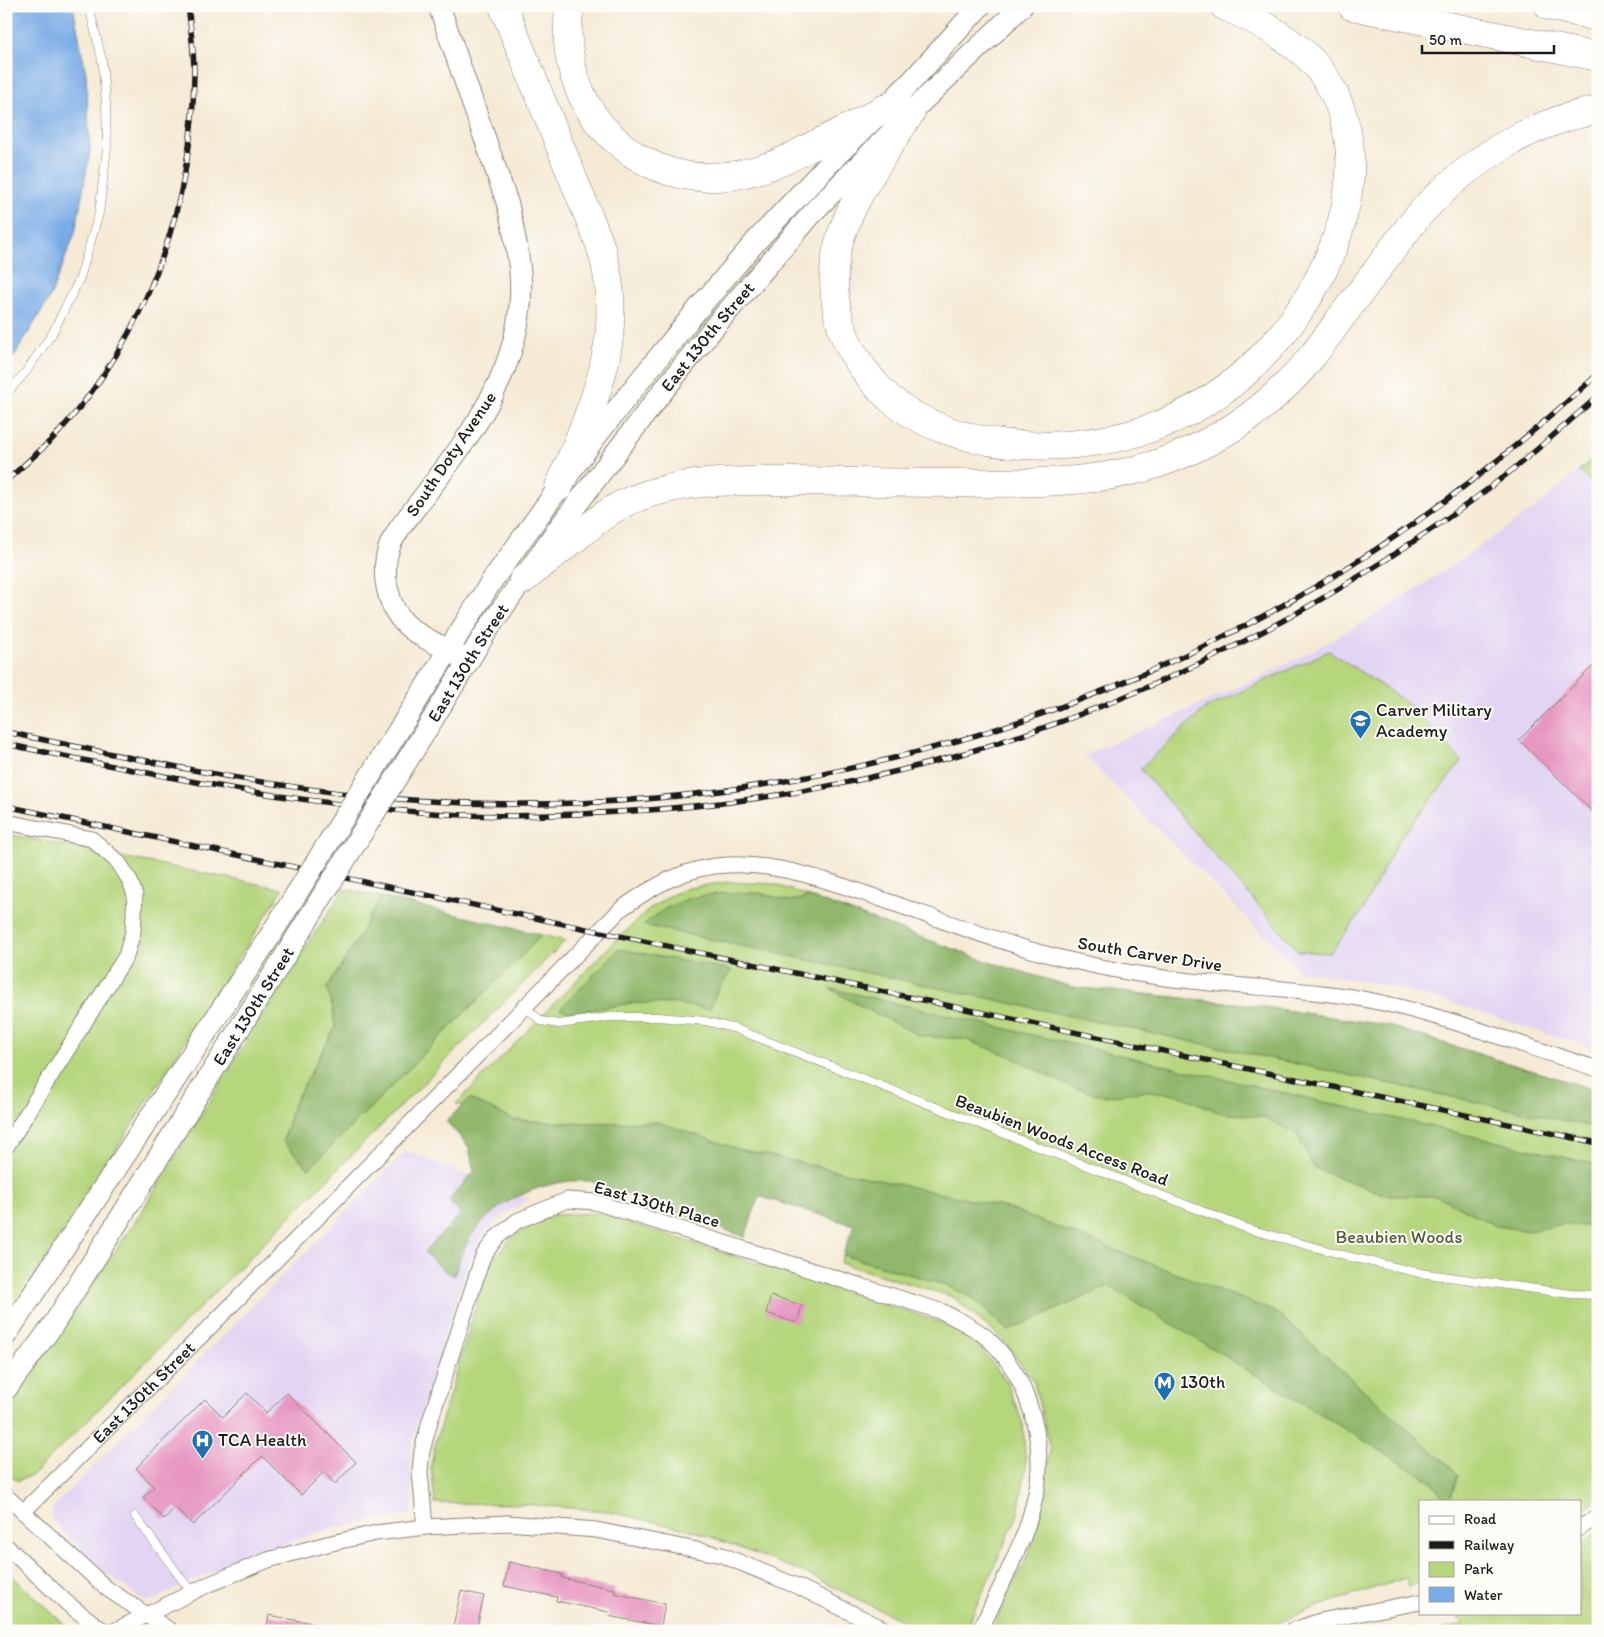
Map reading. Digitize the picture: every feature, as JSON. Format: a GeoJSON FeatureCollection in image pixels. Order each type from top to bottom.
{"type":"FeatureCollection","features":[{"type":"Feature","properties":{"kind":"highway"},"geometry":{"type":"LineString","coordinates":[[503,6],[599,242],[605,259],[612,304],[607,352],[590,414],[559,488]]}},
{"type":"Feature","properties":{"kind":"highway"},"geometry":{"type":"LineString","coordinates":[[570,6],[567,30],[568,46],[578,88],[587,106],[613,138],[644,162],[662,169],[702,178],[722,178],[745,173],[779,163],[858,124],[883,109]]}},
{"type":"Feature","properties":{"kind":"highway"},"geometry":{"type":"LineString","coordinates":[[911,112],[864,186],[839,240],[835,262],[834,284],[838,313],[844,336],[854,357],[869,376],[884,394],[900,407],[920,418],[971,437],[1006,443],[1030,446],[1059,446],[1093,442],[1130,434],[1161,424],[1196,408],[1227,388],[1276,343],[1316,285],[1329,257],[1341,222],[1349,188],[1351,159],[1348,133],[1340,107],[1317,68],[1301,50],[1275,33],[1224,6]]}},
{"type":"Feature","properties":{"kind":"highway"},"geometry":{"type":"LineString","coordinates":[[1352,6],[1598,57]]}},
{"type":"Feature","properties":{"kind":"highway"},"geometry":{"type":"LineString","coordinates":[[1549,6],[1598,16]]}},
{"type":"Feature","properties":{"kind":"highway"},"geometry":{"type":"LineString","coordinates":[[523,580],[612,509],[636,498],[697,483],[732,480],[914,483],[1060,481],[1094,479],[1124,473],[1173,458],[1230,430],[1283,389],[1306,364],[1411,225],[1430,203],[1460,176],[1499,148],[1525,134],[1561,120],[1598,110]]}},
{"type":"Feature","properties":{"kind":"main road","name":"South Doty Avenue"},"geometry":{"type":"LineString","coordinates":[[440,6],[508,205],[515,235],[520,274],[520,306],[506,367],[499,382],[481,416],[399,530],[391,544],[386,560],[386,578],[389,596],[402,620],[411,629],[469,662]]}},
{"type":"Feature","properties":{"kind":"main road","name":"East 130th Street"},"geometry":{"type":"LineString","coordinates":[[6,1335],[270,936],[491,582],[599,433],[697,310],[757,240],[836,155],[910,83],[980,6]]}},
{"type":"Feature","properties":{"kind":"main road","name":"East 130th Street"},"geometry":{"type":"LineString","coordinates":[[6,1389],[53,1325],[486,632],[592,484],[715,326],[817,208],[911,112],[1022,6]]}},
{"type":"Feature","properties":{"kind":"street"},"geometry":{"type":"LineString","coordinates":[[6,822],[92,839],[118,863],[130,881],[135,895],[133,932],[126,956],[6,1147]]}},
{"type":"Feature","properties":{"kind":"street","name":"South Carver Drive"},"geometry":{"type":"LineString","coordinates":[[701,868],[727,865],[767,866],[808,875],[1046,955],[1095,967],[1144,976],[1362,999],[1413,1010],[1598,1069]]}},
{"type":"Feature","properties":{"kind":"street","name":"East 130th Street"},"geometry":{"type":"LineString","coordinates":[[23,1512],[215,1322],[622,910],[645,892],[672,878],[701,868]]}},
{"type":"Feature","properties":{"kind":"street","name":"East 130th Place"},"geometry":{"type":"LineString","coordinates":[[425,1527],[420,1472],[422,1451],[483,1256],[496,1238],[517,1221],[567,1200],[595,1202],[942,1312],[966,1324],[988,1339],[1005,1356],[1020,1382],[1030,1408],[1038,1439],[1039,1468],[1035,1496],[1027,1528],[980,1631]]}},
{"type":"Feature","properties":{"kind":"street"},"geometry":{"type":"LineString","coordinates":[[6,1496],[106,1588],[170,1631]]}},
{"type":"Feature","properties":{"kind":"street"},"geometry":{"type":"LineString","coordinates":[[1582,1527],[1598,1516]]}},
{"type":"Feature","properties":{"kind":"street"},"geometry":{"type":"LineString","coordinates":[[114,1631],[208,1585],[268,1560],[376,1533],[425,1527],[508,1523],[596,1530],[722,1555],[800,1588],[888,1631]]}},
{"type":"Feature","properties":{"kind":"street"},"geometry":{"type":"LineString","coordinates":[[6,1546],[68,1604],[104,1631]]}},
{"type":"Feature","properties":{"kind":"street"},"geometry":{"type":"LineString","coordinates":[[1291,1631],[1320,1622],[1419,1602]]}},
{"type":"Feature","properties":{"kind":"lane"},"geometry":{"type":"LineString","coordinates":[[6,394],[25,373],[52,334],[80,278],[99,213],[107,148],[106,104],[102,60],[89,6]]}},
{"type":"Feature","properties":{"kind":"lane","name":"Beaubien Woods Access Road"},"geometry":{"type":"LineString","coordinates":[[525,1007],[541,1020],[559,1024],[609,1017],[658,1017],[704,1021],[728,1027],[1248,1229],[1351,1257],[1420,1273],[1571,1294],[1598,1295]]}},
{"type":"Feature","properties":{"kind":"lane"},"geometry":{"type":"LineString","coordinates":[[135,1516],[192,1593]]}},
{"type":"Feature","properties":{"kind":"shaded area","name":"Carver Military Academy"},"geometry":{"type":"Polygon","coordinates":[[[1598,454],[1598,1050],[1445,1001],[1370,982],[1300,971],[1084,755],[1160,723],[1303,656],[1370,618],[1435,577],[1534,509],[1598,454]]]}},
{"type":"Feature","properties":{"kind":"shaded area"},"geometry":{"type":"Polygon","coordinates":[[[406,1151],[529,1199],[501,1217],[483,1236],[467,1266],[413,1438],[410,1461],[412,1510],[409,1515],[332,1528],[226,1565],[151,1601],[147,1602],[141,1599],[95,1564],[53,1521],[51,1514],[53,1507],[406,1151]]]}},
{"type":"Feature","properties":{"kind":"green space"},"geometry":{"type":"Polygon","coordinates":[[[1598,454],[1598,489],[1579,471],[1598,454]]]}},
{"type":"Feature","properties":{"kind":"green space"},"geometry":{"type":"Polygon","coordinates":[[[1329,651],[1409,704],[1462,761],[1398,841],[1363,910],[1330,953],[1298,951],[1140,769],[1206,708],[1329,651]]]}},
{"type":"Feature","properties":{"kind":"green space"},"geometry":{"type":"Polygon","coordinates":[[[6,834],[283,889],[6,1321],[6,834]]]}},
{"type":"Feature","properties":{"kind":"green space","name":"Beaubien Woods"},"geometry":{"type":"Polygon","coordinates":[[[728,882],[774,884],[986,961],[1072,987],[1243,1004],[1385,1025],[1598,1091],[1598,1498],[1582,1510],[1582,1500],[1419,1500],[1419,1583],[1409,1586],[1406,1578],[1316,1607],[1259,1631],[991,1631],[1035,1539],[1050,1450],[1034,1382],[1002,1339],[953,1297],[840,1263],[843,1255],[946,1285],[974,1299],[990,1313],[1056,1310],[854,1225],[456,1104],[612,944],[651,908],[669,896],[688,888],[728,882]]]}},
{"type":"Feature","properties":{"kind":"green space"},"geometry":{"type":"Polygon","coordinates":[[[344,889],[381,897],[327,988],[333,1009],[335,1028],[293,1105],[283,1141],[309,1169],[542,935],[565,941],[33,1475],[18,1481],[6,1473],[6,1412],[139,1216],[281,985],[344,889]]]}},
{"type":"Feature","properties":{"kind":"green space"},"geometry":{"type":"Polygon","coordinates":[[[721,893],[760,893],[790,901],[810,897],[986,961],[1072,987],[1243,1004],[1385,1025],[1598,1091],[1598,1128],[643,925],[666,908],[690,898],[721,893]]]}},
{"type":"Feature","properties":{"kind":"green space"},"geometry":{"type":"Polygon","coordinates":[[[381,897],[542,935],[309,1169],[283,1141],[293,1105],[335,1028],[333,1009],[327,988],[381,897]]]}},
{"type":"Feature","properties":{"kind":"green space"},"geometry":{"type":"Polygon","coordinates":[[[619,949],[732,970],[716,993],[710,1009],[675,1004],[632,1003],[572,1013],[560,1009],[619,949]]]}},
{"type":"Feature","properties":{"kind":"green space"},"geometry":{"type":"Polygon","coordinates":[[[829,988],[1598,1165],[1598,1227],[1562,1224],[1530,1231],[1496,1226],[1438,1196],[1389,1196],[1314,1168],[1296,1133],[1263,1117],[1221,1113],[1178,1095],[1151,1091],[1103,1096],[1069,1086],[1009,1056],[964,1039],[920,1036],[829,988]]]}},
{"type":"Feature","properties":{"kind":"green space"},"geometry":{"type":"Polygon","coordinates":[[[470,1099],[514,1120],[575,1123],[658,1122],[738,1149],[1007,1208],[1276,1312],[1458,1474],[1450,1500],[1444,1500],[1434,1483],[1109,1286],[1008,1331],[974,1299],[946,1285],[843,1255],[854,1225],[759,1196],[745,1237],[590,1181],[570,1181],[551,1184],[514,1198],[483,1221],[465,1247],[454,1276],[424,1252],[461,1214],[448,1201],[474,1172],[469,1147],[446,1121],[470,1099]]]}},
{"type":"Feature","properties":{"kind":"green space"},"geometry":{"type":"Polygon","coordinates":[[[599,1213],[943,1323],[978,1345],[1006,1381],[1023,1424],[1026,1467],[1018,1514],[965,1631],[923,1631],[803,1572],[695,1531],[605,1511],[524,1504],[435,1503],[431,1465],[436,1440],[488,1266],[513,1236],[553,1215],[599,1213]]]}},
{"type":"Feature","properties":{"kind":"green space"},"geometry":{"type":"Polygon","coordinates":[[[1598,1532],[1598,1631],[1437,1631],[1464,1624],[1454,1614],[1582,1614],[1582,1543],[1598,1532]]]}},
{"type":"Feature","properties":{"kind":"green space"},"geometry":{"type":"Polygon","coordinates":[[[9,1573],[71,1631],[6,1631],[6,1576],[9,1573]]]}},
{"type":"Feature","properties":{"kind":"water"},"geometry":{"type":"Polygon","coordinates":[[[6,6],[73,6],[86,74],[90,152],[75,233],[50,297],[13,358],[6,365],[6,6]]]}},
{"type":"Feature","properties":{"kind":"building","name":"Carver Military Academy"},"geometry":{"type":"Polygon","coordinates":[[[1598,661],[1598,817],[1519,740],[1598,661]]]}},
{"type":"Feature","properties":{"kind":"building"},"geometry":{"type":"Polygon","coordinates":[[[771,1296],[802,1305],[797,1323],[766,1313],[771,1296]]]}},
{"type":"Feature","properties":{"kind":"building","name":"TCA Health"},"geometry":{"type":"Polygon","coordinates":[[[247,1393],[266,1413],[287,1393],[356,1462],[335,1484],[324,1472],[301,1495],[262,1456],[193,1525],[175,1507],[164,1519],[143,1497],[154,1487],[136,1468],[205,1399],[223,1417],[247,1393]]]}},
{"type":"Feature","properties":{"kind":"building"},"geometry":{"type":"Polygon","coordinates":[[[509,1562],[562,1574],[562,1578],[615,1589],[614,1593],[665,1604],[661,1626],[608,1616],[609,1612],[556,1601],[557,1597],[504,1586],[509,1562]]]}},
{"type":"Feature","properties":{"kind":"building"},"geometry":{"type":"Polygon","coordinates":[[[461,1591],[484,1596],[476,1631],[452,1631],[461,1591]]]}},
{"type":"Feature","properties":{"kind":"building"},"geometry":{"type":"Polygon","coordinates":[[[269,1615],[315,1624],[314,1631],[266,1631],[269,1615]]]}},
{"type":"Feature","properties":{"kind":"railway"},"geometry":{"type":"LineString","coordinates":[[6,481],[59,432],[90,394],[117,353],[140,310],[159,266],[174,219],[185,172],[192,123],[194,66],[188,6]]}},
{"type":"Feature","properties":{"kind":"railway"},"geometry":{"type":"LineString","coordinates":[[6,732],[208,773],[310,789],[412,800],[529,804],[646,799],[762,785],[877,762],[990,731],[1100,692],[1207,645],[1310,590],[1349,567],[1424,517],[1495,462],[1598,374]]}},
{"type":"Feature","properties":{"kind":"railway"},"geometry":{"type":"LineString","coordinates":[[6,744],[176,778],[290,797],[347,805],[463,815],[501,816],[617,812],[731,802],[843,783],[953,757],[1059,722],[1163,680],[1265,630],[1363,574],[1459,510],[1513,470],[1598,396]]}},
{"type":"Feature","properties":{"kind":"railway"},"geometry":{"type":"LineString","coordinates":[[6,806],[1598,1143]]}},
{"type":"Feature","properties":{"kind":"place","name":"Carver Military Academy"},"geometry":{"type":"Point","coordinates":[1360,739]}},
{"type":"Feature","properties":{"kind":"place","name":"130th"},"geometry":{"type":"Point","coordinates":[1164,1401]}},
{"type":"Feature","properties":{"kind":"place","name":"TCA Health"},"geometry":{"type":"Point","coordinates":[202,1459]}}]}
